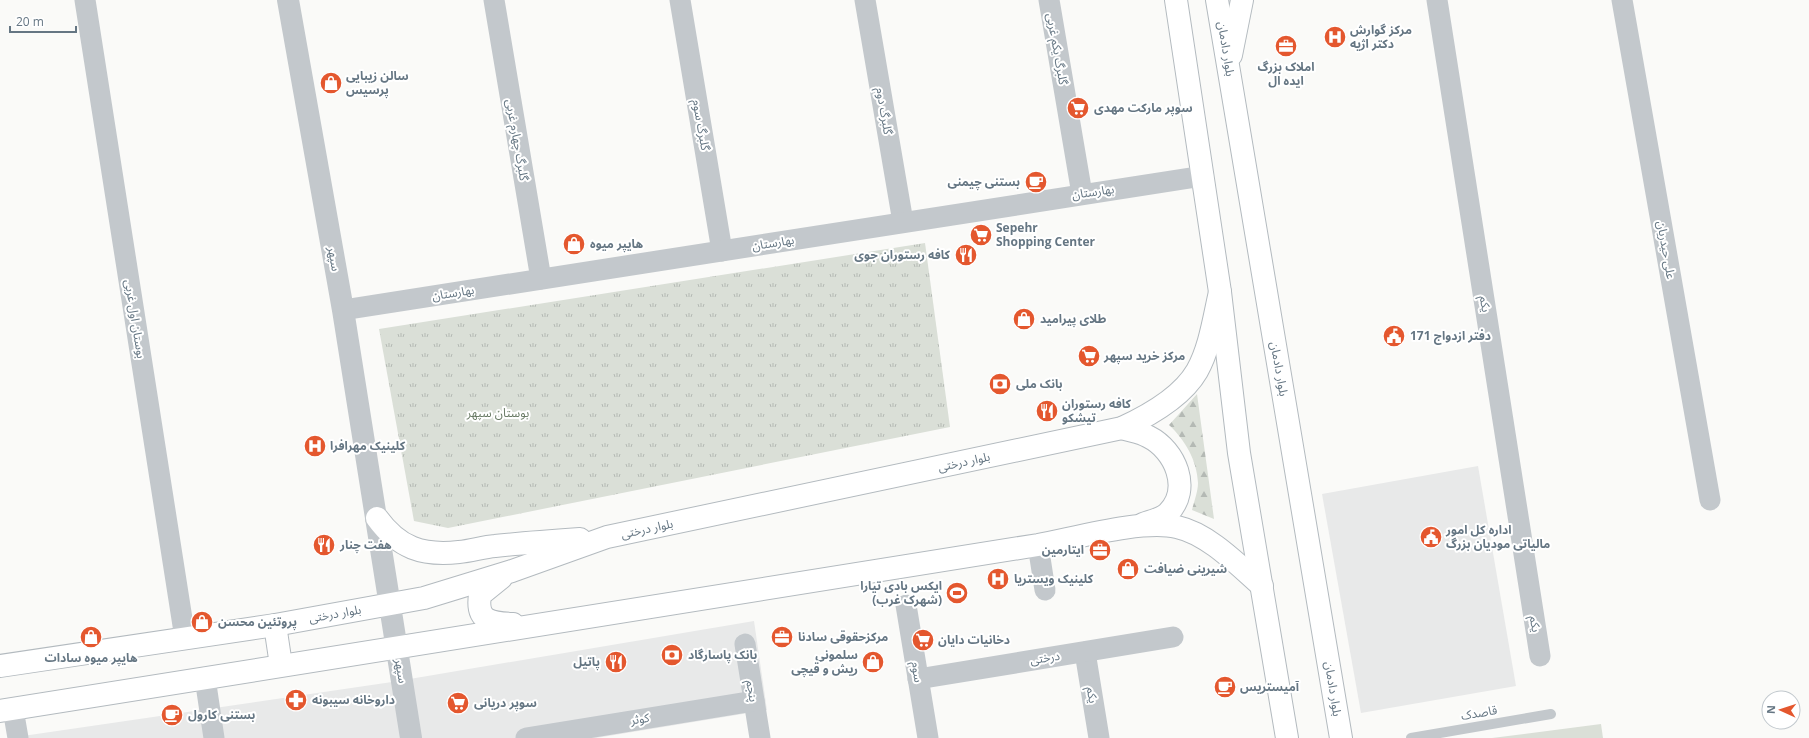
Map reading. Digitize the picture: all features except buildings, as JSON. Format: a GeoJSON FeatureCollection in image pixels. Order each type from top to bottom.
{"type":"FeatureCollection","features":[{"type":"Feature","properties":{"kind":"main road"},"geometry":{"type":"LineString","coordinates":[[1176,0],[1220,292],[1239,453],[1287,738]]}},
{"type":"Feature","properties":{"kind":"main road","name":"بلوار دادمان"},"geometry":{"type":"LineString","coordinates":[[1217,0],[1341,738]]}},
{"type":"Feature","properties":{"kind":"main road"},"geometry":{"type":"LineString","coordinates":[[1229,68],[1242,0]]}},
{"type":"Feature","properties":{"kind":"main road","name":"بلوار درختی"},"geometry":{"type":"LineString","coordinates":[[0,666],[275,625],[391,604],[442,593],[512,571],[607,537],[1122,428],[1165,405],[1196,373],[1208,342],[1220,292]]}},
{"type":"Feature","properties":{"kind":"main road"},"geometry":{"type":"LineString","coordinates":[[1122,428],[1148,436],[1161,445],[1171,457],[1179,473],[1179,492],[1173,507],[1167,514],[1135,527]]}},
{"type":"Feature","properties":{"kind":"main road"},"geometry":{"type":"LineString","coordinates":[[377,518],[388,533],[400,544],[420,550],[440,553],[459,552],[493,546],[607,537]]}},
{"type":"Feature","properties":{"kind":"main road"},"geometry":{"type":"LineString","coordinates":[[6,710],[1038,545],[1135,527],[1178,527],[1217,547],[1262,586]]}},
{"type":"Feature","properties":{"kind":"main road"},"geometry":{"type":"LineString","coordinates":[[512,571],[490,585],[480,595],[478,605],[481,614],[487,620],[500,623],[535,625]]}},
{"type":"Feature","properties":{"kind":"main road"},"geometry":{"type":"LineString","coordinates":[[275,625],[281,665]]}},
{"type":"Feature","properties":{"kind":"street","name":"بوستان اول غربی"},"geometry":{"type":"LineString","coordinates":[[85,0],[185,638]]}},
{"type":"Feature","properties":{"kind":"street","name":"سپهر"},"geometry":{"type":"LineString","coordinates":[[288,0],[343,310],[412,738]]}},
{"type":"Feature","properties":{"kind":"street","name":"گلبرگ چهارم غربی"},"geometry":{"type":"LineString","coordinates":[[494,0],[541,279]]}},
{"type":"Feature","properties":{"kind":"street","name":"گلبرگ سوم"},"geometry":{"type":"LineString","coordinates":[[680,0],[722,250]]}},
{"type":"Feature","properties":{"kind":"street","name":"گلبرگ دوم"},"geometry":{"type":"LineString","coordinates":[[865,0],[903,222]]}},
{"type":"Feature","properties":{"kind":"street","name":"گلبرگ یکم غربی"},"geometry":{"type":"LineString","coordinates":[[1049,0],[1082,194]]}},
{"type":"Feature","properties":{"kind":"street","name":"یکم"},"geometry":{"type":"LineString","coordinates":[[1437,0],[1540,656]]}},
{"type":"Feature","properties":{"kind":"street","name":"علی حیدریان"},"geometry":{"type":"LineString","coordinates":[[1622,0],[1710,500]]}},
{"type":"Feature","properties":{"kind":"street","name":"بهارستان"},"geometry":{"type":"LineString","coordinates":[[343,310],[1203,176]]}},
{"type":"Feature","properties":{"kind":"street"},"geometry":{"type":"LineString","coordinates":[[1038,545],[1045,590]]}},
{"type":"Feature","properties":{"kind":"street","name":"سوم"},"geometry":{"type":"LineString","coordinates":[[906,605],[928,738]]}},
{"type":"Feature","properties":{"kind":"street","name":"درختی"},"geometry":{"type":"LineString","coordinates":[[918,679],[1173,637]]}},
{"type":"Feature","properties":{"kind":"street","name":"پنجم"},"geometry":{"type":"LineString","coordinates":[[745,644],[760,738]]}},
{"type":"Feature","properties":{"kind":"street","name":"یکم"},"geometry":{"type":"LineString","coordinates":[[1085,652],[1099,738]]}},
{"type":"Feature","properties":{"kind":"street"},"geometry":{"type":"LineString","coordinates":[[205,678],[214,738]]}},
{"type":"Feature","properties":{"kind":"street","name":"کوثر"},"geometry":{"type":"LineString","coordinates":[[526,738],[754,701]]}},
{"type":"Feature","properties":{"kind":"street"},"geometry":{"type":"LineString","coordinates":[[6,710],[18,738]]}},
{"type":"Feature","properties":{"kind":"lane","name":"قاصدک"},"geometry":{"type":"LineString","coordinates":[[1411,738],[1551,714]]}},
{"type":"Feature","properties":{"kind":"shaded area"},"geometry":{"type":"Polygon","coordinates":[[[1478,466],[1516,686],[1361,713],[1322,494],[1478,466]]]}},
{"type":"Feature","properties":{"kind":"shaded area"},"geometry":{"type":"Polygon","coordinates":[[[754,621],[767,710],[596,738],[9,738],[392,682],[754,621]]]}},
{"type":"Feature","properties":{"kind":"green space","name":"بوستان سپهر"},"geometry":{"type":"Polygon","coordinates":[[[925,243],[950,427],[448,528],[414,521],[379,329],[925,243]]]}},
{"type":"Feature","properties":{"kind":"green space"},"geometry":{"type":"Polygon","coordinates":[[[1197,394],[1214,519],[1192,510],[1198,486],[1193,458],[1180,437],[1169,425],[1197,394]]]}},
{"type":"Feature","properties":{"kind":"green space"},"geometry":{"type":"Polygon","coordinates":[[[1601,724],[1603,738],[1492,738],[1601,724]]]}},
{"type":"Feature","properties":{"kind":"place","name":"مرکز گوارش دکتر اژیه"},"geometry":{"type":"Point","coordinates":[1335,37]}},
{"type":"Feature","properties":{"kind":"place","name":"املاک بزرگ ایده ال"},"geometry":{"type":"Point","coordinates":[1286,46]}},
{"type":"Feature","properties":{"kind":"place","name":"سالن زیبایی پرسیس"},"geometry":{"type":"Point","coordinates":[331,83]}},
{"type":"Feature","properties":{"kind":"place","name":"سوپر مارکت مهدی"},"geometry":{"type":"Point","coordinates":[1078,108]}},
{"type":"Feature","properties":{"kind":"place","name":"بستنی چیمنی"},"geometry":{"type":"Point","coordinates":[1036,182]}},
{"type":"Feature","properties":{"kind":"place","name":"Sepehr Shopping Center"},"geometry":{"type":"Point","coordinates":[981,235]}},
{"type":"Feature","properties":{"kind":"place","name":"هايپر ميوه"},"geometry":{"type":"Point","coordinates":[574,244]}},
{"type":"Feature","properties":{"kind":"place","name":"کافه رستوران جوی"},"geometry":{"type":"Point","coordinates":[966,255]}},
{"type":"Feature","properties":{"kind":"place","name":"طلای پیرامید"},"geometry":{"type":"Point","coordinates":[1024,319]}},
{"type":"Feature","properties":{"kind":"place","name":"دفتر ازدواج 171"},"geometry":{"type":"Point","coordinates":[1394,336]}},
{"type":"Feature","properties":{"kind":"place","name":"مرکز خرید سپهر"},"geometry":{"type":"Point","coordinates":[1089,356]}},
{"type":"Feature","properties":{"kind":"place","name":"بانک ملی"},"geometry":{"type":"Point","coordinates":[1000,384]}},
{"type":"Feature","properties":{"kind":"place","name":"کافه رستوران تیشکو"},"geometry":{"type":"Point","coordinates":[1047,411]}},
{"type":"Feature","properties":{"kind":"place","name":"کلینیک مهرافرا"},"geometry":{"type":"Point","coordinates":[315,446]}},
{"type":"Feature","properties":{"kind":"place","name":"اداره کل امور مالیاتی مودیان بزرگ"},"geometry":{"type":"Point","coordinates":[1431,537]}},
{"type":"Feature","properties":{"kind":"place","name":"هفت چنار"},"geometry":{"type":"Point","coordinates":[324,545]}},
{"type":"Feature","properties":{"kind":"place","name":"ایتارمین"},"geometry":{"type":"Point","coordinates":[1100,550]}},
{"type":"Feature","properties":{"kind":"place","name":"شیرینی ضیافت"},"geometry":{"type":"Point","coordinates":[1128,569]}},
{"type":"Feature","properties":{"kind":"place","name":"کلینیک ویستریا"},"geometry":{"type":"Point","coordinates":[998,579]}},
{"type":"Feature","properties":{"kind":"place","name":"ایکس بادی تیارا (شهرک غرب)"},"geometry":{"type":"Point","coordinates":[957,593]}},
{"type":"Feature","properties":{"kind":"place","name":"پروتئین محسن"},"geometry":{"type":"Point","coordinates":[202,622]}},
{"type":"Feature","properties":{"kind":"place","name":"هایپر میوه سادات"},"geometry":{"type":"Point","coordinates":[91,637]}},
{"type":"Feature","properties":{"kind":"place","name":"مرکزحقوقی سادنا"},"geometry":{"type":"Point","coordinates":[782,637]}},
{"type":"Feature","properties":{"kind":"place","name":"دخانیات دایان"},"geometry":{"type":"Point","coordinates":[923,640]}},
{"type":"Feature","properties":{"kind":"place","name":"بانک پاسارگاد"},"geometry":{"type":"Point","coordinates":[672,655]}},
{"type":"Feature","properties":{"kind":"place","name":"پاتیل"},"geometry":{"type":"Point","coordinates":[616,662]}},
{"type":"Feature","properties":{"kind":"place","name":"سلمونی ریش و قیچی"},"geometry":{"type":"Point","coordinates":[873,662]}},
{"type":"Feature","properties":{"kind":"place","name":"آمیستریس"},"geometry":{"type":"Point","coordinates":[1225,687]}},
{"type":"Feature","properties":{"kind":"place","name":"داروخانه سیبونه"},"geometry":{"type":"Point","coordinates":[296,700]}},
{"type":"Feature","properties":{"kind":"place","name":"سوپر دریانی"},"geometry":{"type":"Point","coordinates":[458,703]}},
{"type":"Feature","properties":{"kind":"place","name":"بستنی کارول"},"geometry":{"type":"Point","coordinates":[172,715]}}]}
